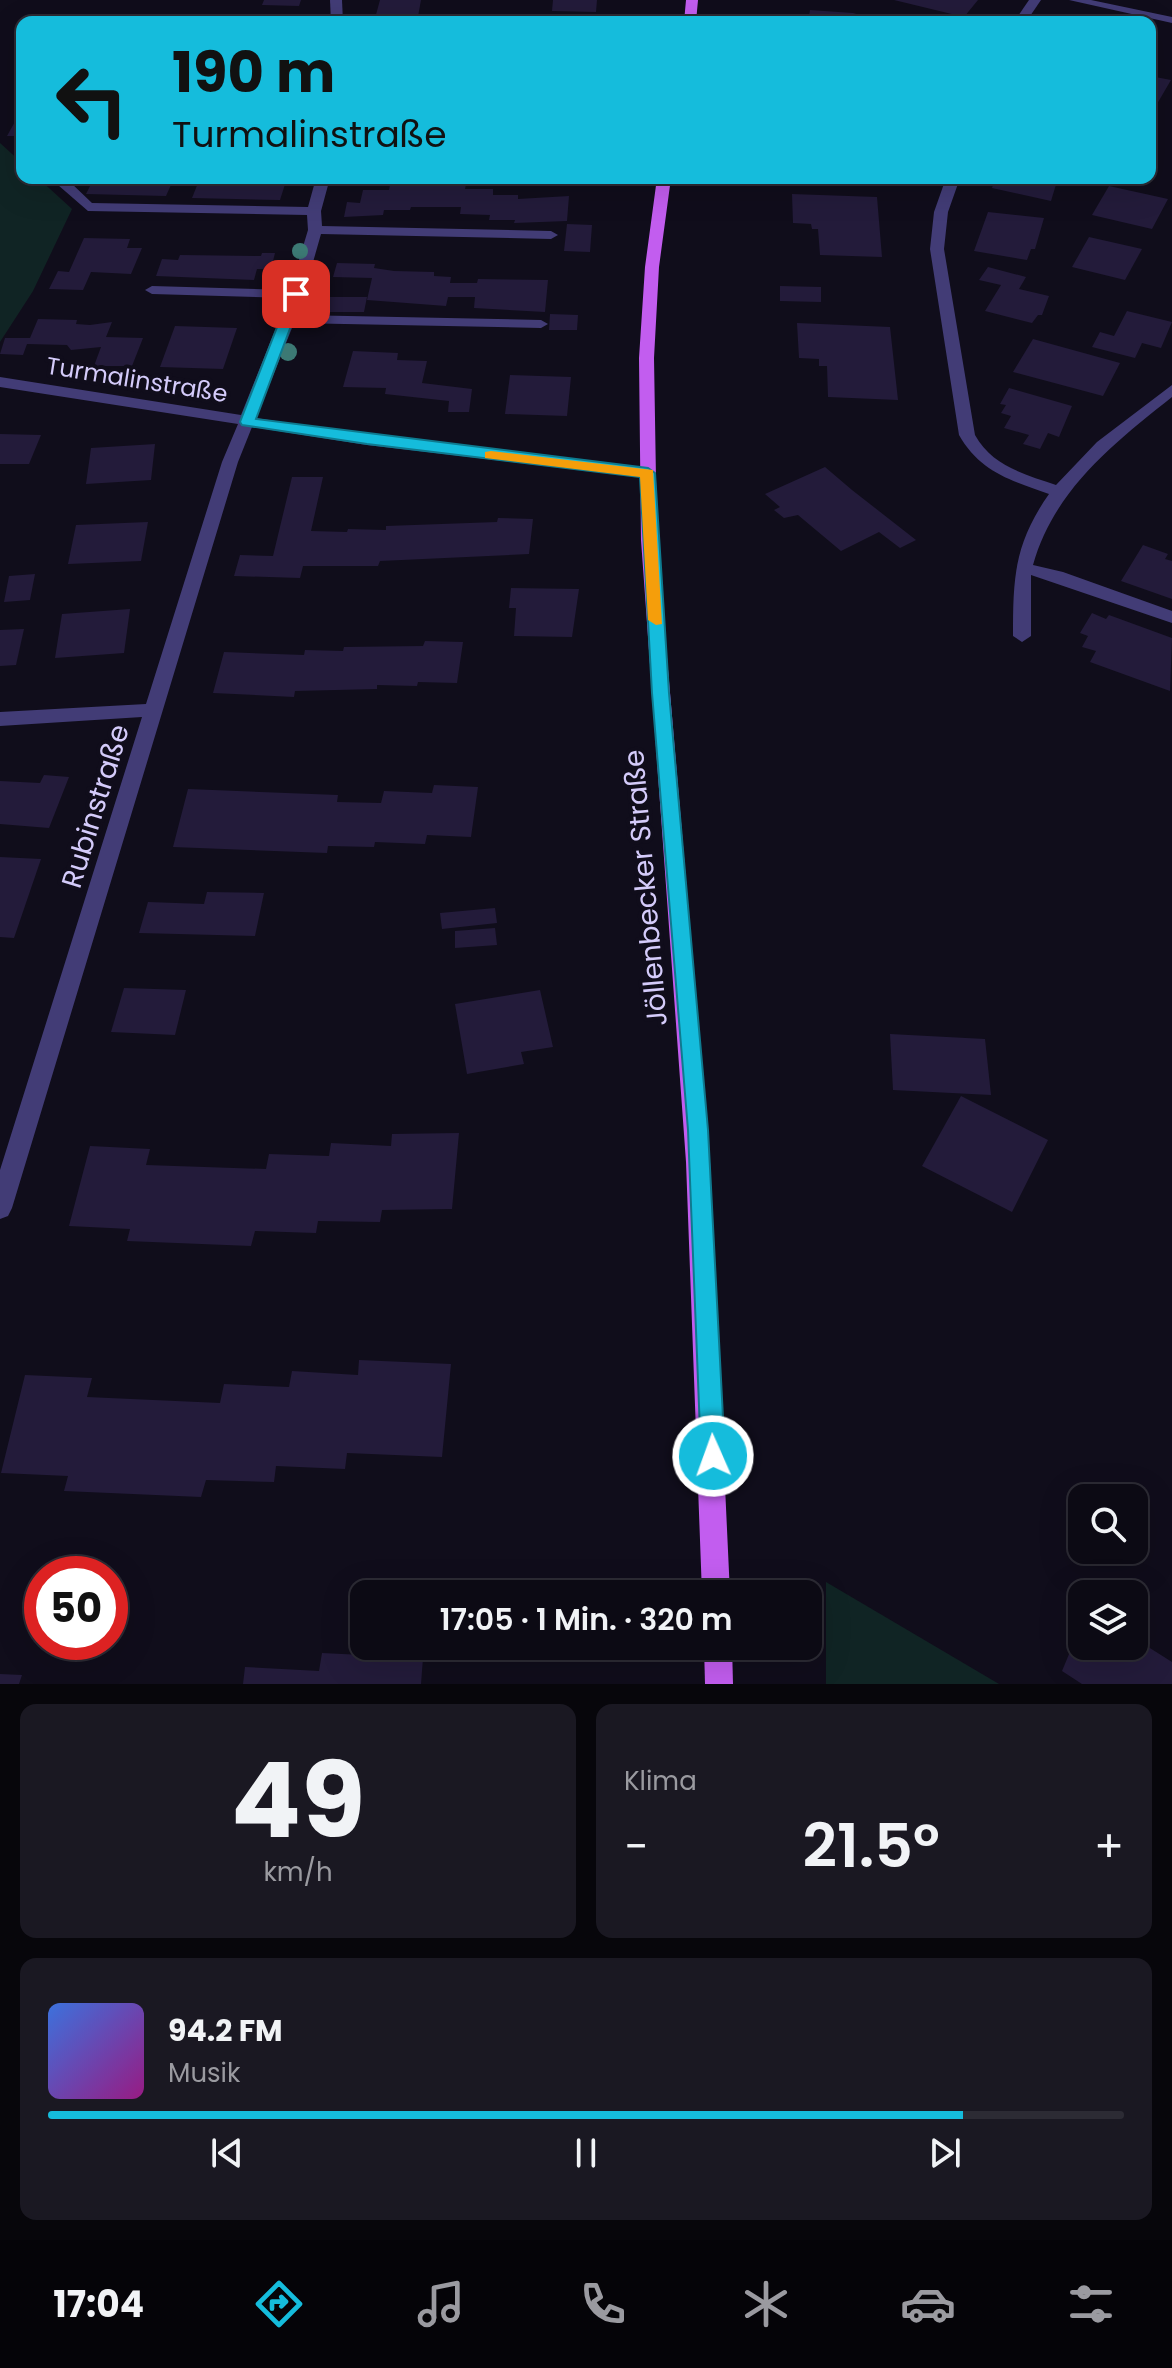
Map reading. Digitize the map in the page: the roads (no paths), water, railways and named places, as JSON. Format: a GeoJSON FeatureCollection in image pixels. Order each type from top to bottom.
{"type":"FeatureCollection","features":[{"type":"Feature","properties":{"kind":"main road","name":"Jöllenbecker Straße"},"geometry":{"type":"LineString","coordinates":[[663,184],[657,215],[647,370],[648,473],[661,693],[698,1130],[715,1580]]}},
{"type":"Feature","properties":{"kind":"main road"},"geometry":{"type":"LineString","coordinates":[[718,1660],[719,1684]]}},
{"type":"Feature","properties":{"kind":"street"},"geometry":{"type":"LineString","coordinates":[[1075,0],[1153,16]]}},
{"type":"Feature","properties":{"kind":"street","name":"Rubinstraße"},"geometry":{"type":"LineString","coordinates":[[0,1208],[230,462],[289,319],[315,230],[314,211],[321,184]]}},
{"type":"Feature","properties":{"kind":"street"},"geometry":{"type":"LineString","coordinates":[[951,184],[941,212],[937,249],[967,435],[975,452],[992,467],[1058,492]]}},
{"type":"Feature","properties":{"kind":"street"},"geometry":{"type":"LineString","coordinates":[[65,185],[88,207],[314,211]]}},
{"type":"Feature","properties":{"kind":"street"},"geometry":{"type":"LineString","coordinates":[[315,230],[551,235]]}},
{"type":"Feature","properties":{"kind":"street"},"geometry":{"type":"LineString","coordinates":[[152,290],[296,294]]}},
{"type":"Feature","properties":{"kind":"street"},"geometry":{"type":"LineString","coordinates":[[289,319],[541,324]]}},
{"type":"Feature","properties":{"kind":"street","name":"Turmalinstraße"},"geometry":{"type":"LineString","coordinates":[[0,382],[382,442],[648,473]]}},
{"type":"Feature","properties":{"kind":"street"},"geometry":{"type":"LineString","coordinates":[[1022,636],[1023,568],[1058,492],[1087,461],[1172,390]]}},
{"type":"Feature","properties":{"kind":"street"},"geometry":{"type":"LineString","coordinates":[[1023,568],[1057,576],[1172,617]]}},
{"type":"Feature","properties":{"kind":"street"},"geometry":{"type":"LineString","coordinates":[[0,719],[154,710]]}}]}
